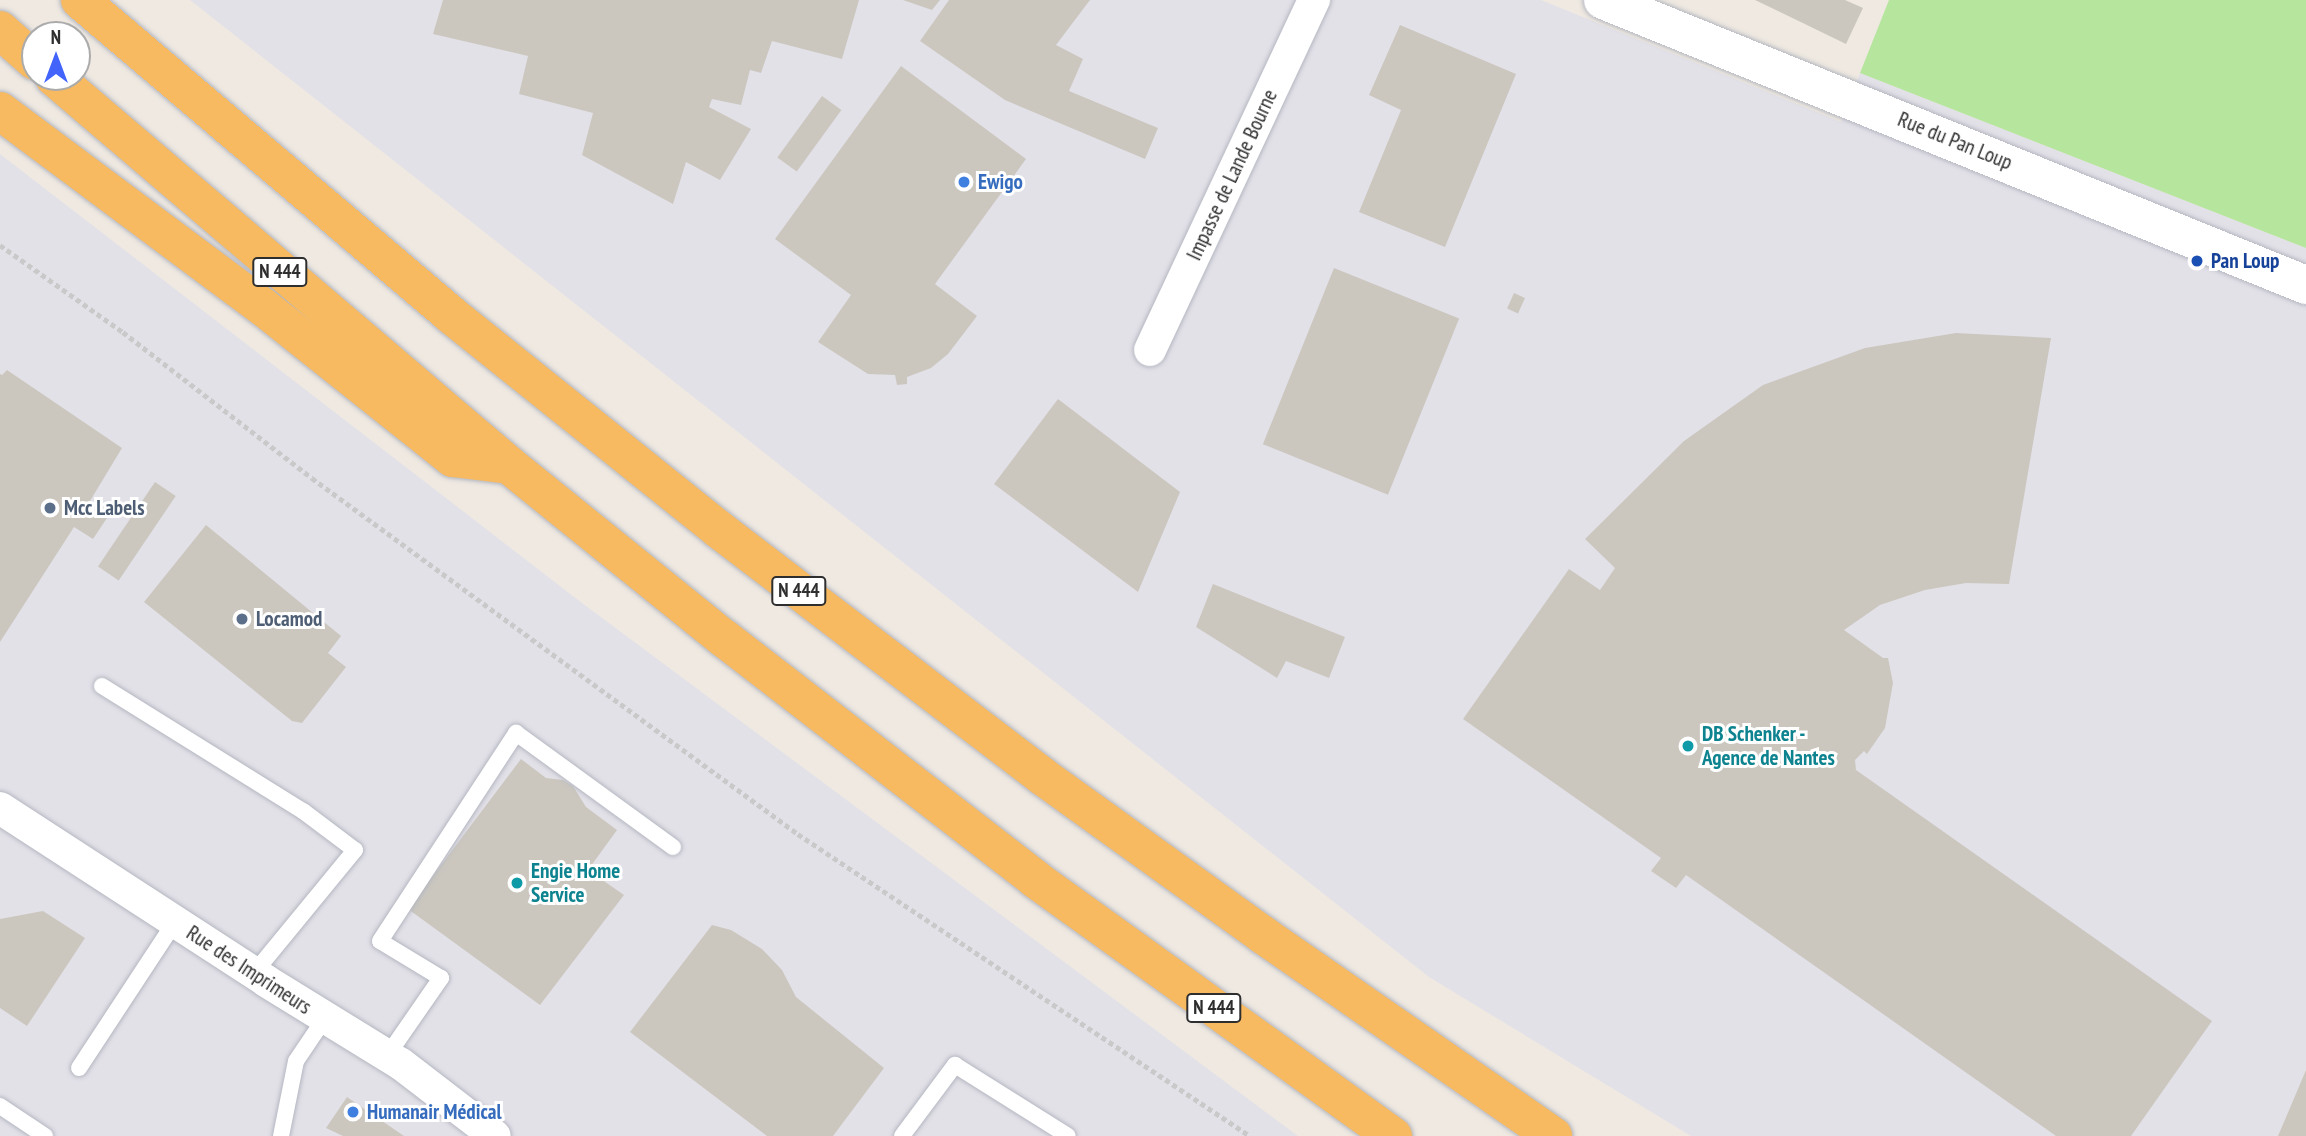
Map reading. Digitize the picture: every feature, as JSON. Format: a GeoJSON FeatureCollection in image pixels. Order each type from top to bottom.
{"type":"FeatureCollection","features":[{"type":"Feature","properties":{"kind":"highway","name":"N 444"},"geometry":{"type":"LineString","coordinates":[[80,0],[440,305],[784,580],[1042,776],[1553,1136]]}},
{"type":"Feature","properties":{"kind":"highway"},"geometry":{"type":"LineString","coordinates":[[0,30],[21,49]]}},
{"type":"Feature","properties":{"kind":"highway","name":"N 444"},"geometry":{"type":"LineString","coordinates":[[70,91],[509,465],[725,639],[1035,879],[1393,1136]]}},
{"type":"Feature","properties":{"kind":"highway"},"geometry":{"type":"LineString","coordinates":[[0,111],[263,307],[453,458],[509,465]]}},
{"type":"Feature","properties":{"kind":"street","name":"Impasse de Lande Bourne"},"geometry":{"type":"LineString","coordinates":[[1150,350],[1314,0]]}},
{"type":"Feature","properties":{"kind":"street","name":"Rue du Pan Loup"},"geometry":{"type":"LineString","coordinates":[[1602,0],[1672,13],[2306,285]]}},
{"type":"Feature","properties":{"kind":"street","name":"Rue des Imprimeurs"},"geometry":{"type":"LineString","coordinates":[[0,809],[387,1056],[495,1136]]}},
{"type":"Feature","properties":{"kind":"lane"},"geometry":{"type":"LineString","coordinates":[[102,686],[303,811],[355,850],[254,973]]}},
{"type":"Feature","properties":{"kind":"lane"},"geometry":{"type":"LineString","coordinates":[[387,1056],[441,978],[380,941],[516,733],[673,847]]}},
{"type":"Feature","properties":{"kind":"lane"},"geometry":{"type":"LineString","coordinates":[[79,1068],[175,922]]}},
{"type":"Feature","properties":{"kind":"lane"},"geometry":{"type":"LineString","coordinates":[[281,1136],[296,1061],[325,1018]]}},
{"type":"Feature","properties":{"kind":"lane"},"geometry":{"type":"LineString","coordinates":[[902,1136],[955,1065],[1068,1136]]}},
{"type":"Feature","properties":{"kind":"lane"},"geometry":{"type":"LineString","coordinates":[[0,1106],[45,1136]]}},
{"type":"Feature","properties":{"kind":"path"},"geometry":{"type":"LineString","coordinates":[[0,244],[123,332],[312,478],[798,835],[1250,1136]]}},
{"type":"Feature","properties":{"kind":"shaded area"},"geometry":{"type":"Polygon","coordinates":[[[190,0],[1541,0],[1841,122],[1860,73],[2306,248],[2306,1136],[1691,1136],[1429,977],[190,0]]]}},
{"type":"Feature","properties":{"kind":"shaded area"},"geometry":{"type":"Polygon","coordinates":[[[0,154],[582,603],[1298,1136],[0,1136],[0,154]]]}},
{"type":"Feature","properties":{"kind":"green space"},"geometry":{"type":"Polygon","coordinates":[[[1889,0],[2306,0],[2306,248],[1860,73],[1889,0]]]}},
{"type":"Feature","properties":{"kind":"building"},"geometry":{"type":"Polygon","coordinates":[[[443,0],[859,0],[842,59],[772,41],[761,73],[750,70],[741,105],[712,99],[709,107],[751,129],[720,180],[686,162],[673,204],[582,155],[593,113],[519,94],[528,56],[433,34],[443,0]]]}},
{"type":"Feature","properties":{"kind":"building"},"geometry":{"type":"Polygon","coordinates":[[[903,0],[940,0],[932,10],[903,0]]]}},
{"type":"Feature","properties":{"kind":"building"},"geometry":{"type":"Polygon","coordinates":[[[949,0],[1090,0],[1056,45],[1083,59],[1069,91],[1158,128],[1145,159],[1005,100],[920,41],[949,0]]]}},
{"type":"Feature","properties":{"kind":"building"},"geometry":{"type":"Polygon","coordinates":[[[1755,0],[1845,0],[1863,8],[1846,44],[1755,0]]]}},
{"type":"Feature","properties":{"kind":"building"},"geometry":{"type":"Polygon","coordinates":[[[1400,25],[1516,74],[1445,247],[1359,212],[1401,110],[1369,95],[1400,25]]]}},
{"type":"Feature","properties":{"kind":"building"},"geometry":{"type":"Polygon","coordinates":[[[901,66],[1026,159],[935,284],[977,316],[948,354],[931,368],[907,377],[907,384],[897,385],[895,375],[868,374],[818,342],[851,295],[775,239],[901,66]]]}},
{"type":"Feature","properties":{"kind":"building"},"geometry":{"type":"Polygon","coordinates":[[[822,96],[841,110],[797,172],[777,157],[822,96]]]}},
{"type":"Feature","properties":{"kind":"building"},"geometry":{"type":"Polygon","coordinates":[[[1334,268],[1459,319],[1388,495],[1263,444],[1334,268]]]}},
{"type":"Feature","properties":{"kind":"building"},"geometry":{"type":"Polygon","coordinates":[[[1514,293],[1525,298],[1518,313],[1507,309],[1514,293]]]}},
{"type":"Feature","properties":{"kind":"building","name":"DB Schenker - Agence de Nantes"},"geometry":{"type":"Polygon","coordinates":[[[1956,333],[2051,338],[2009,584],[1966,583],[1925,590],[1880,605],[1844,630],[1883,658],[1888,658],[1893,683],[1885,728],[1867,754],[1864,751],[1855,760],[1856,770],[2212,1021],[2131,1136],[2056,1136],[1686,875],[1676,888],[1651,871],[1661,858],[1463,719],[1569,569],[1600,590],[1615,568],[1585,539],[1684,441],[1763,385],[1865,348],[1956,333]]]}},
{"type":"Feature","properties":{"kind":"building","name":"Mcc Labels"},"geometry":{"type":"Polygon","coordinates":[[[7,370],[122,448],[90,501],[109,515],[93,539],[74,527],[0,642],[0,374],[7,370]]]}},
{"type":"Feature","properties":{"kind":"building"},"geometry":{"type":"Polygon","coordinates":[[[1058,399],[1180,492],[1138,592],[994,484],[1058,399]]]}},
{"type":"Feature","properties":{"kind":"building"},"geometry":{"type":"Polygon","coordinates":[[[155,482],[176,496],[119,581],[98,567],[155,482]]]}},
{"type":"Feature","properties":{"kind":"building","name":"Locamod"},"geometry":{"type":"Polygon","coordinates":[[[206,525],[341,636],[328,653],[346,667],[302,723],[292,721],[144,602],[206,525]]]}},
{"type":"Feature","properties":{"kind":"building"},"geometry":{"type":"Polygon","coordinates":[[[1213,584],[1345,637],[1329,678],[1286,661],[1277,678],[1196,627],[1213,584]]]}},
{"type":"Feature","properties":{"kind":"building","name":"Engie Home Service"},"geometry":{"type":"Polygon","coordinates":[[[521,759],[546,778],[563,780],[573,786],[586,807],[617,830],[588,870],[624,895],[540,1005],[408,909],[521,759]]]}},
{"type":"Feature","properties":{"kind":"building"},"geometry":{"type":"Polygon","coordinates":[[[43,911],[85,938],[27,1026],[0,1008],[0,919],[43,911]]]}},
{"type":"Feature","properties":{"kind":"building"},"geometry":{"type":"Polygon","coordinates":[[[712,925],[731,930],[762,949],[782,970],[796,997],[884,1068],[833,1136],[767,1136],[630,1032],[712,925]]]}},
{"type":"Feature","properties":{"kind":"building"},"geometry":{"type":"Polygon","coordinates":[[[2306,1070],[2306,1136],[2278,1136],[2306,1070]]]}},
{"type":"Feature","properties":{"kind":"building","name":"Humanair Médical"},"geometry":{"type":"Polygon","coordinates":[[[347,1097],[404,1136],[343,1136],[326,1128],[347,1097]]]}},
{"type":"Feature","properties":{"kind":"place","name":"Ewigo"},"geometry":{"type":"Point","coordinates":[964,182]}},
{"type":"Feature","properties":{"kind":"place","name":"Pan Loup"},"geometry":{"type":"Point","coordinates":[2197,261]}},
{"type":"Feature","properties":{"kind":"place","name":"Mcc Labels"},"geometry":{"type":"Point","coordinates":[50,508]}},
{"type":"Feature","properties":{"kind":"place","name":"Locamod"},"geometry":{"type":"Point","coordinates":[242,619]}},
{"type":"Feature","properties":{"kind":"place","name":"DB Schenker - Agence de Nantes"},"geometry":{"type":"Point","coordinates":[1688,746]}},
{"type":"Feature","properties":{"kind":"place","name":"Engie Home Service"},"geometry":{"type":"Point","coordinates":[517,883]}},
{"type":"Feature","properties":{"kind":"place","name":"Humanair Médical"},"geometry":{"type":"Point","coordinates":[353,1112]}}]}
